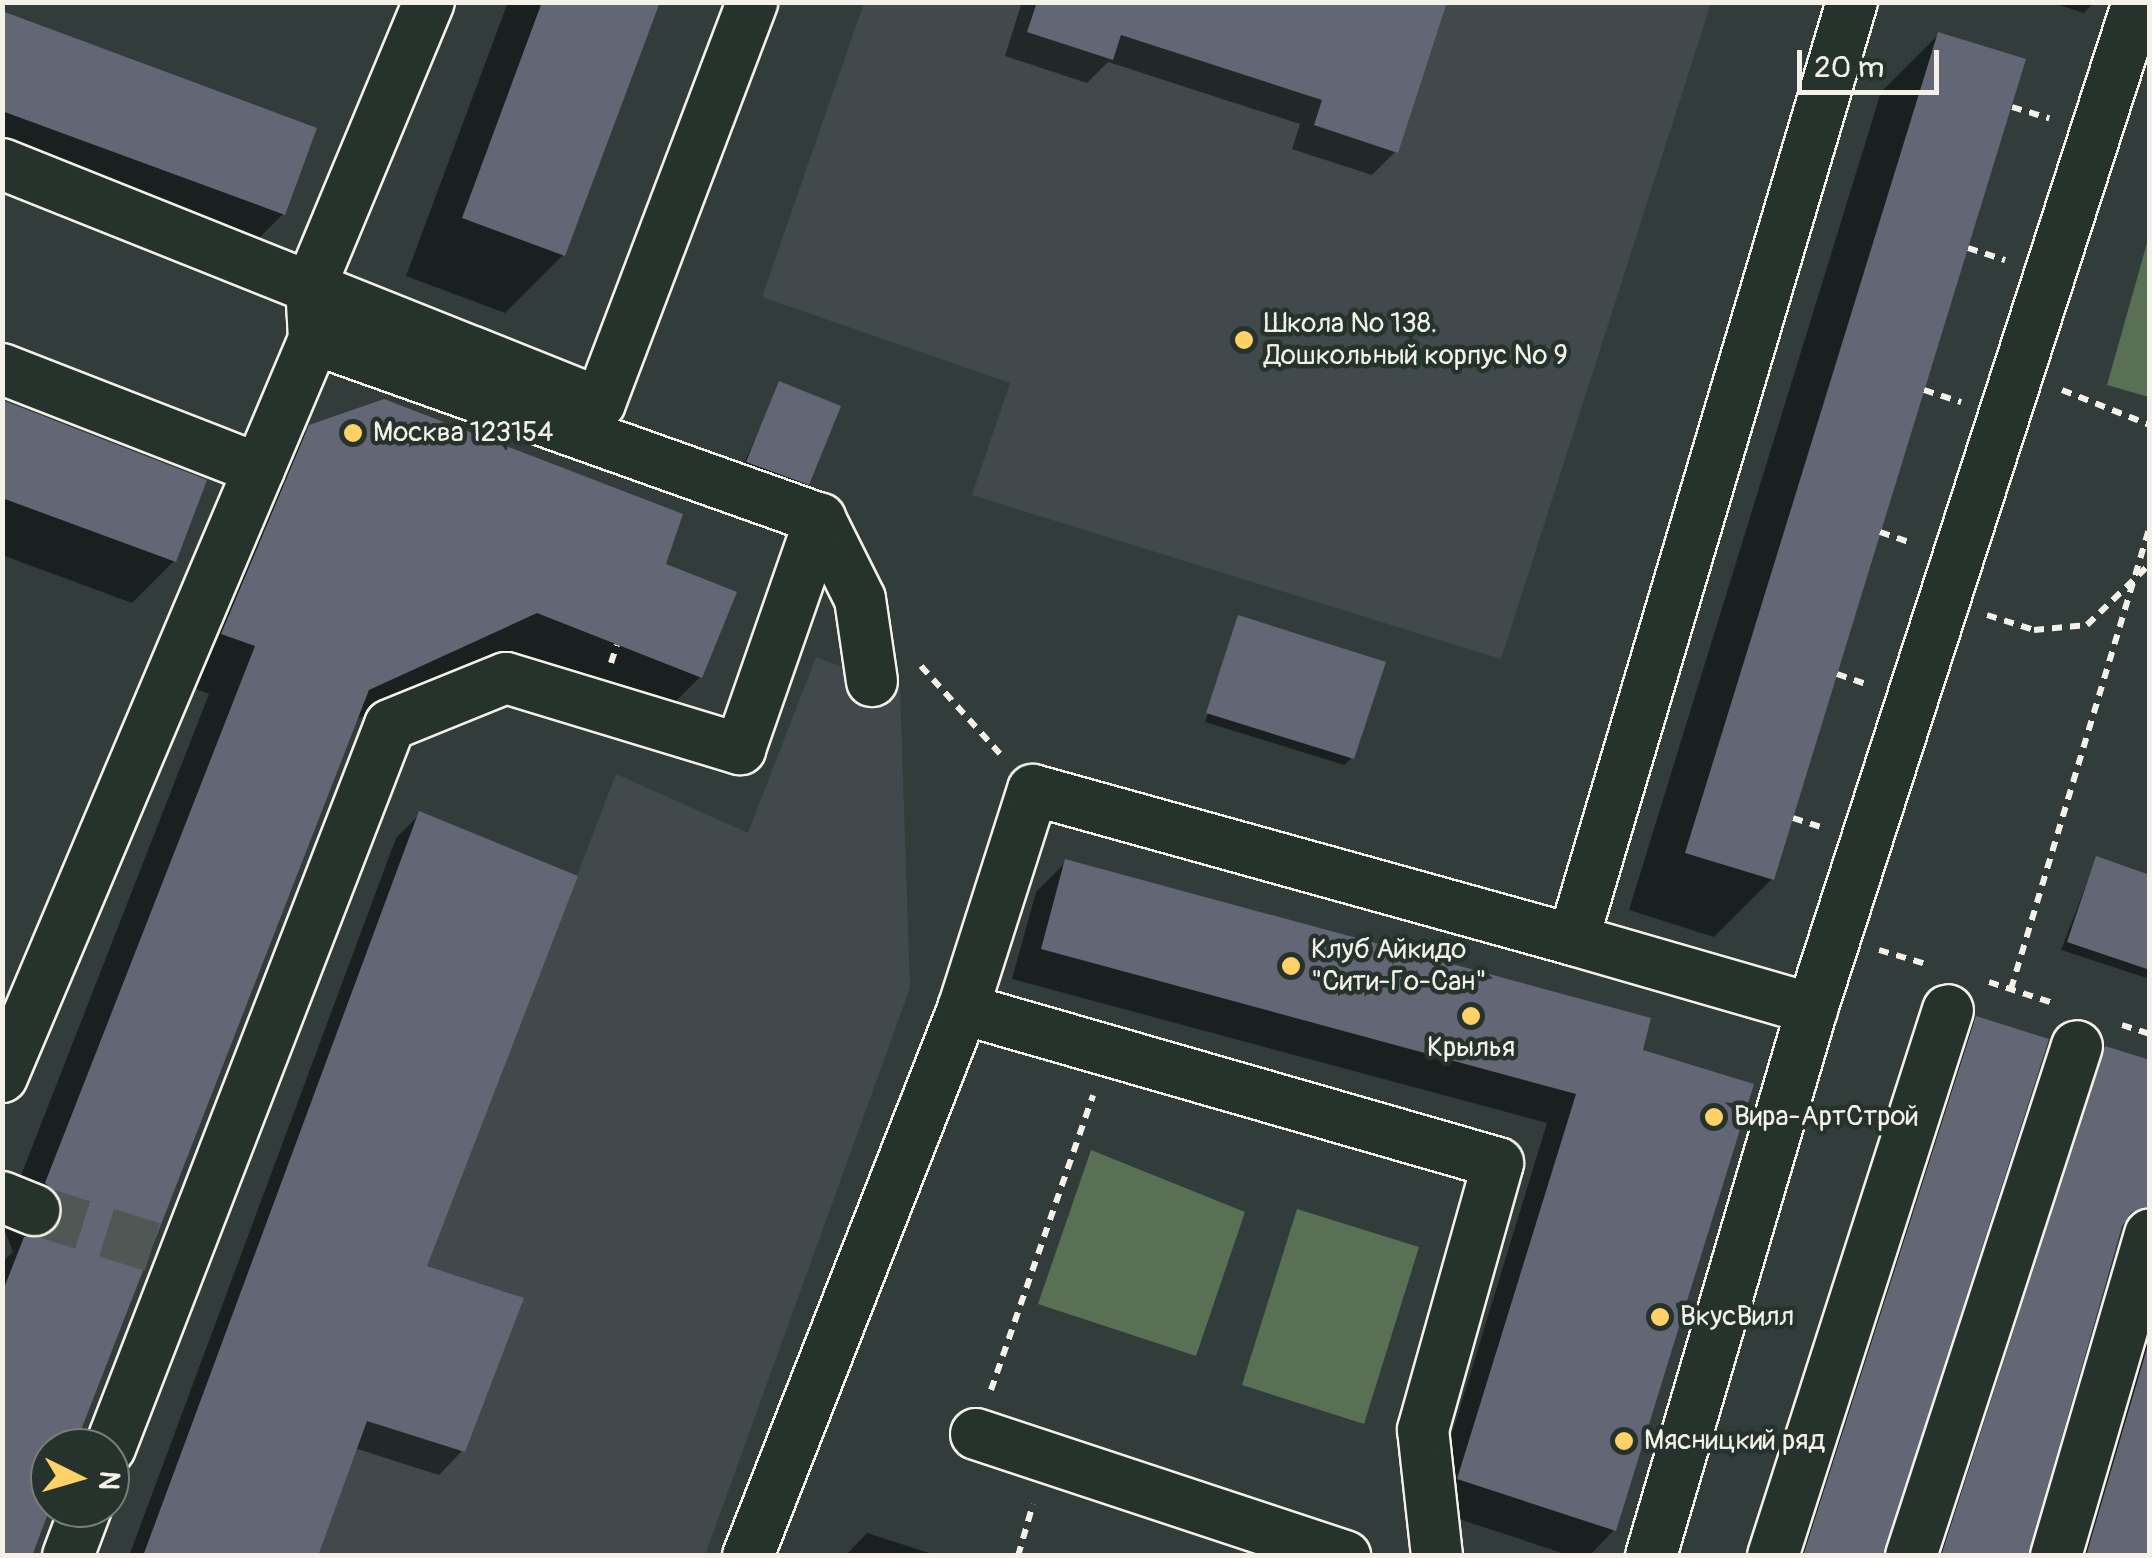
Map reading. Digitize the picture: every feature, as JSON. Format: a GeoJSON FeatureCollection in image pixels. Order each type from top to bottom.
{"type":"FeatureCollection","features":[{"type":"Feature","properties":{"kind":"lane"},"geometry":{"type":"LineString","coordinates":[[2,1077],[314,340],[311,285],[429,2]]}},
{"type":"Feature","properties":{"kind":"lane"},"geometry":{"type":"LineString","coordinates":[[2,164],[600,403],[752,2]]}},
{"type":"Feature","properties":{"kind":"lane"},"geometry":{"type":"LineString","coordinates":[[1573,940],[1852,2]]}},
{"type":"Feature","properties":{"kind":"lane"},"geometry":{"type":"LineString","coordinates":[[1651,1556],[1812,1009],[2136,5]]}},
{"type":"Feature","properties":{"kind":"lane"},"geometry":{"type":"LineString","coordinates":[[314,340],[820,519],[893,669]]}},
{"type":"Feature","properties":{"kind":"lane"},"geometry":{"type":"LineString","coordinates":[[2,369],[259,469]]}},
{"type":"Feature","properties":{"kind":"lane"},"geometry":{"type":"LineString","coordinates":[[116,1428],[168,1252],[390,725],[506,678],[740,749],[820,519]]}},
{"type":"Feature","properties":{"kind":"lane"},"geometry":{"type":"LineString","coordinates":[[748,1556],[963,1009],[1034,790],[1812,1009]]}},
{"type":"Feature","properties":{"kind":"lane"},"geometry":{"type":"LineString","coordinates":[[963,1009],[1498,1163],[1423,1430],[1436,1556]]}},
{"type":"Feature","properties":{"kind":"lane"},"geometry":{"type":"LineString","coordinates":[[1773,1556],[1948,1010]]}},
{"type":"Feature","properties":{"kind":"lane"},"geometry":{"type":"LineString","coordinates":[[1911,1556],[2077,1046]]}},
{"type":"Feature","properties":{"kind":"lane"},"geometry":{"type":"LineString","coordinates":[[2056,1556],[2150,1234]]}},
{"type":"Feature","properties":{"kind":"lane"},"geometry":{"type":"LineString","coordinates":[[976,1434],[1345,1556]]}},
{"type":"Feature","properties":{"kind":"lane"},"geometry":{"type":"LineString","coordinates":[[68,1556],[78,1528]]}},
{"type":"Feature","properties":{"kind":"path"},"geometry":{"type":"LineString","coordinates":[[2012,106],[2062,122]]}},
{"type":"Feature","properties":{"kind":"path"},"geometry":{"type":"LineString","coordinates":[[1968,248],[2018,264]]}},
{"type":"Feature","properties":{"kind":"path"},"geometry":{"type":"LineString","coordinates":[[2018,372],[2150,425]]}},
{"type":"Feature","properties":{"kind":"path"},"geometry":{"type":"LineString","coordinates":[[1924,390],[1973,405]]}},
{"type":"Feature","properties":{"kind":"path"},"geometry":{"type":"LineString","coordinates":[[2011,989],[2150,525]]}},
{"type":"Feature","properties":{"kind":"path"},"geometry":{"type":"LineString","coordinates":[[1880,532],[1928,548]]}},
{"type":"Feature","properties":{"kind":"path"},"geometry":{"type":"LineString","coordinates":[[1945,601],[2034,630],[2087,625],[2136,572],[2150,564]]}},
{"type":"Feature","properties":{"kind":"path"},"geometry":{"type":"LineString","coordinates":[[893,669],[1034,790]]}},
{"type":"Feature","properties":{"kind":"path"},"geometry":{"type":"LineString","coordinates":[[1837,674],[1884,690]]}},
{"type":"Feature","properties":{"kind":"path"},"geometry":{"type":"LineString","coordinates":[[976,1434],[1108,1051]]}},
{"type":"Feature","properties":{"kind":"shaded area","name":"Школа № 138. Дошкольный корпус № 9"},"geometry":{"type":"Polygon","coordinates":[[[864,3],[1711,3],[1501,659],[972,495],[1010,383],[762,297],[864,3]]]}},
{"type":"Feature","properties":{"kind":"shaded area"},"geometry":{"type":"Polygon","coordinates":[[[816,657],[900,689],[910,988],[705,1555],[143,1556],[419,811],[577,876],[616,774],[748,833],[816,657]]]}},
{"type":"Feature","properties":{"kind":"green space"},"geometry":{"type":"Polygon","coordinates":[[[2150,236],[2149,397],[2107,385],[2150,236]]]}},
{"type":"Feature","properties":{"kind":"green space"},"geometry":{"type":"Polygon","coordinates":[[[1091,1150],[1245,1212],[1196,1356],[1038,1304],[1091,1150]]]}},
{"type":"Feature","properties":{"kind":"green space"},"geometry":{"type":"Polygon","coordinates":[[[1297,1209],[1419,1247],[1364,1424],[1242,1385],[1297,1209]]]}},
{"type":"Feature","properties":{"kind":"building"},"geometry":{"type":"Polygon","coordinates":[[[542,2],[660,2],[565,256],[462,218],[542,2]]]}},
{"type":"Feature","properties":{"kind":"building"},"geometry":{"type":"Polygon","coordinates":[[[1037,2],[1447,2],[1398,153],[1314,125],[1322,100],[1121,35],[1113,60],[1027,32],[1037,2]]]}},
{"type":"Feature","properties":{"kind":"building"},"geometry":{"type":"Polygon","coordinates":[[[2,11],[317,128],[285,215],[2,111],[2,11]]]}},
{"type":"Feature","properties":{"kind":"building"},"geometry":{"type":"Polygon","coordinates":[[[1938,32],[2026,59],[1774,880],[1685,853],[1938,32]]]}},
{"type":"Feature","properties":{"kind":"building"},"geometry":{"type":"Polygon","coordinates":[[[779,381],[841,406],[809,485],[746,462],[779,381]]]}},
{"type":"Feature","properties":{"kind":"building"},"geometry":{"type":"Polygon","coordinates":[[[384,399],[683,514],[666,564],[737,592],[702,678],[537,613],[369,690],[82,1428],[30,1428],[30,1528],[42,1528],[32,1556],[2,1556],[2,1293],[24,1237],[52,1233],[62,1220],[58,1193],[45,1183],[255,646],[221,634],[309,425],[384,399]]]}},
{"type":"Feature","properties":{"kind":"building"},"geometry":{"type":"Polygon","coordinates":[[[2,400],[207,480],[176,562],[2,498],[2,400]]]}},
{"type":"Feature","properties":{"kind":"building"},"geometry":{"type":"Polygon","coordinates":[[[1238,615],[1386,662],[1354,759],[1206,713],[1238,615]]]}},
{"type":"Feature","properties":{"kind":"building"},"geometry":{"type":"Polygon","coordinates":[[[419,811],[578,876],[427,1266],[524,1298],[465,1452],[367,1421],[318,1556],[143,1556],[419,811]]]}},
{"type":"Feature","properties":{"kind":"building"},"geometry":{"type":"Polygon","coordinates":[[[2096,856],[2150,875],[2150,970],[2067,942],[2096,856]]]}},
{"type":"Feature","properties":{"kind":"building"},"geometry":{"type":"Polygon","coordinates":[[[1065,859],[1651,1018],[1643,1050],[1754,1084],[1616,1531],[1457,1479],[1576,1094],[1041,949],[1065,859]]]}},
{"type":"Feature","properties":{"kind":"building"},"geometry":{"type":"Polygon","coordinates":[[[1976,1016],[2049,1039],[1883,1556],[1803,1556],[1976,1016]]]}},
{"type":"Feature","properties":{"kind":"building"},"geometry":{"type":"Polygon","coordinates":[[[2105,1046],[2150,1060],[2150,1206],[2131,1213],[2122,1226],[2028,1556],[1941,1556],[2105,1046]]]}},
{"type":"Feature","properties":{"kind":"building"},"geometry":{"type":"Polygon","coordinates":[[[2150,1338],[2150,1556],[2086,1556],[2150,1338]]]}},
{"type":"Feature","properties":{"kind":"tunnel"},"geometry":{"type":"LineString","coordinates":[[35,1210],[152,1247]]}},
{"type":"Feature","properties":{"kind":"place","name":"Школа № 138. Дошкольный корпус № 9"},"geometry":{"type":"Point","coordinates":[1244,340]}},
{"type":"Feature","properties":{"kind":"place","name":"Москва 123154"},"geometry":{"type":"Point","coordinates":[353,433]}},
{"type":"Feature","properties":{"kind":"place","name":"Клуб Айкидо \"Сити-Го-Сан\""},"geometry":{"type":"Point","coordinates":[1291,966]}},
{"type":"Feature","properties":{"kind":"place","name":"Крылья"},"geometry":{"type":"Point","coordinates":[1471,1016]}},
{"type":"Feature","properties":{"kind":"place","name":"Вира-АртСтрой"},"geometry":{"type":"Point","coordinates":[1714,1117]}},
{"type":"Feature","properties":{"kind":"place","name":"ВкусВилл"},"geometry":{"type":"Point","coordinates":[1660,1317]}},
{"type":"Feature","properties":{"kind":"place","name":"Мясницкий ряд"},"geometry":{"type":"Point","coordinates":[1624,1441]}}]}
